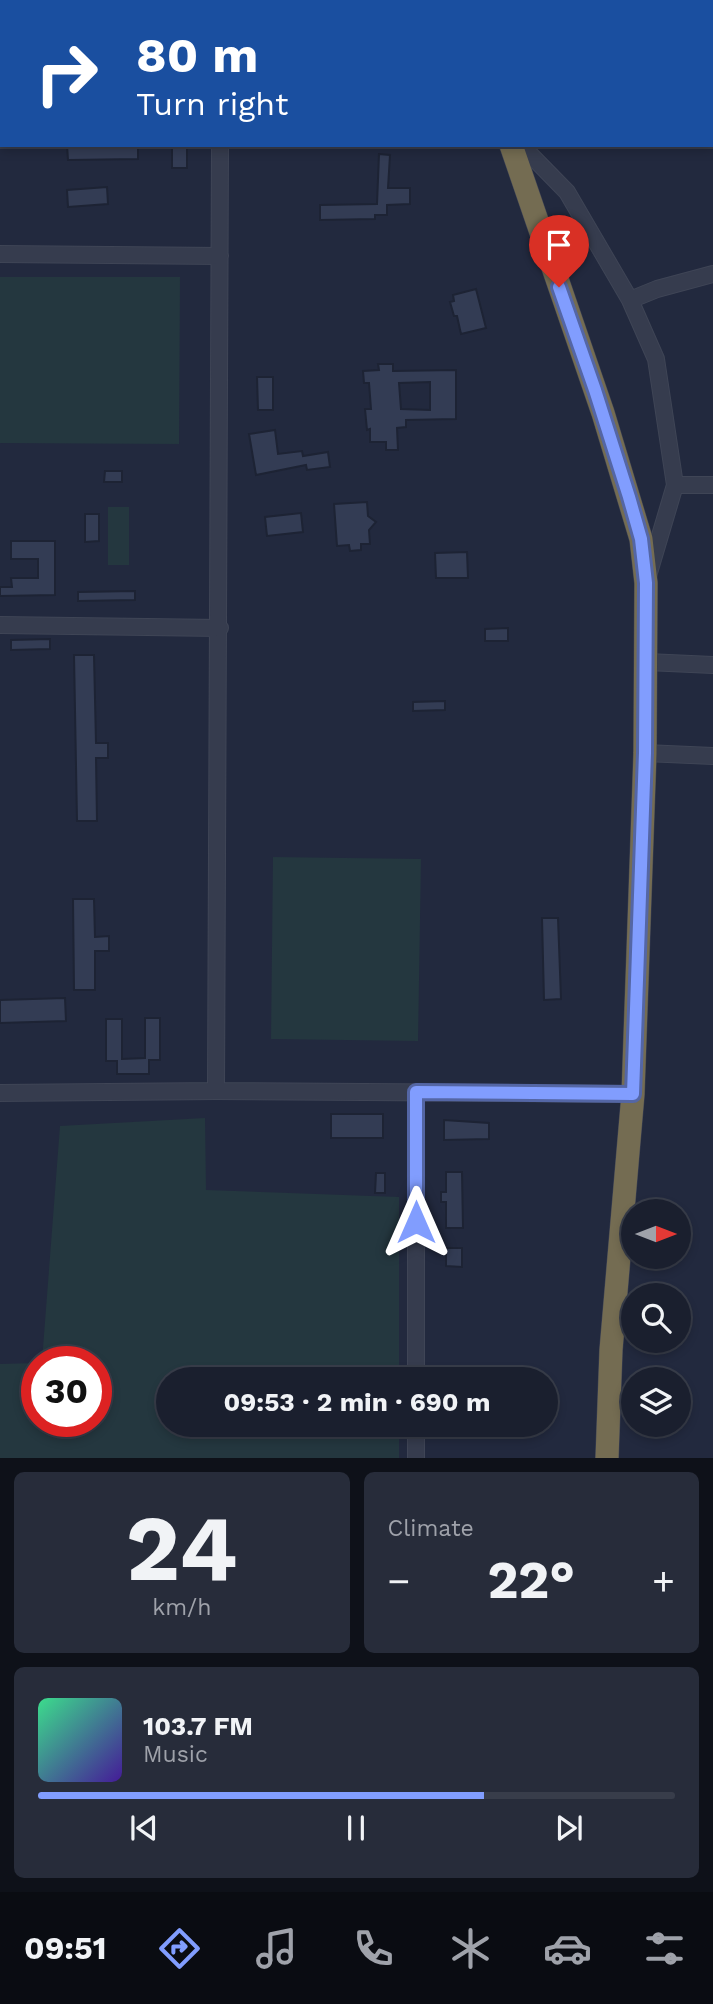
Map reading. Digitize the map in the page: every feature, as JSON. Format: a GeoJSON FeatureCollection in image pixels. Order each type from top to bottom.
{"type":"FeatureCollection","features":[{"type":"Feature","properties":{"kind":"highway"},"geometry":{"type":"LineString","coordinates":[[512,147],[603,414],[641,539],[646,583],[645,753],[633,1094],[611,1350],[607,1458]]}},
{"type":"Feature","properties":{"kind":"street"},"geometry":{"type":"LineString","coordinates":[[216,1091],[220,147]]}},
{"type":"Feature","properties":{"kind":"street"},"geometry":{"type":"LineString","coordinates":[[523,147],[567,192],[630,300],[656,359],[675,485],[646,583]]}},
{"type":"Feature","properties":{"kind":"street"},"geometry":{"type":"LineString","coordinates":[[0,254],[220,256]]}},
{"type":"Feature","properties":{"kind":"street"},"geometry":{"type":"LineString","coordinates":[[630,300],[657,289],[713,274]]}},
{"type":"Feature","properties":{"kind":"street"},"geometry":{"type":"LineString","coordinates":[[675,485],[713,485]]}},
{"type":"Feature","properties":{"kind":"street"},"geometry":{"type":"LineString","coordinates":[[0,625],[220,628]]}},
{"type":"Feature","properties":{"kind":"street"},"geometry":{"type":"LineString","coordinates":[[647,662],[713,665]]}},
{"type":"Feature","properties":{"kind":"street"},"geometry":{"type":"LineString","coordinates":[[645,753],[713,756]]}},
{"type":"Feature","properties":{"kind":"street"},"geometry":{"type":"LineString","coordinates":[[0,1093],[216,1091],[633,1094]]}},
{"type":"Feature","properties":{"kind":"street"},"geometry":{"type":"LineString","coordinates":[[416,1092],[416,1367]]}},
{"type":"Feature","properties":{"kind":"street"},"geometry":{"type":"LineString","coordinates":[[416,1437],[416,1458]]}},
{"type":"Feature","properties":{"kind":"shaded area"},"geometry":{"type":"Polygon","coordinates":[[[0,277],[180,277],[179,444],[0,443],[0,277]]]}},
{"type":"Feature","properties":{"kind":"shaded area"},"geometry":{"type":"Polygon","coordinates":[[[108,507],[129,507],[129,565],[108,565],[108,507]]]}},
{"type":"Feature","properties":{"kind":"shaded area"},"geometry":{"type":"Polygon","coordinates":[[[273,857],[421,859],[418,1041],[271,1039],[273,857]]]}},
{"type":"Feature","properties":{"kind":"shaded area"},"geometry":{"type":"Polygon","coordinates":[[[205,1118],[206,1190],[399,1197],[399,1367],[156,1367],[156,1437],[399,1437],[399,1458],[0,1458],[0,1364],[21,1363],[21,1437],[112,1437],[112,1346],[43,1346],[60,1126],[205,1118]]]}},
{"type":"Feature","properties":{"kind":"building"},"geometry":{"type":"Polygon","coordinates":[[[67,147],[138,147],[138,159],[68,160],[67,147]]]}},
{"type":"Feature","properties":{"kind":"building"},"geometry":{"type":"Polygon","coordinates":[[[172,147],[187,147],[187,168],[172,168],[172,147]]]}},
{"type":"Feature","properties":{"kind":"building"},"geometry":{"type":"Polygon","coordinates":[[[379,154],[390,155],[388,188],[410,188],[410,204],[387,205],[387,215],[375,215],[375,219],[320,220],[320,205],[377,204],[379,154]]]}},
{"type":"Feature","properties":{"kind":"building"},"geometry":{"type":"Polygon","coordinates":[[[107,187],[108,204],[68,207],[67,190],[107,187]]]}},
{"type":"Feature","properties":{"kind":"building"},"geometry":{"type":"Polygon","coordinates":[[[476,289],[486,328],[461,334],[450,302],[454,301],[453,295],[476,289]]]}},
{"type":"Feature","properties":{"kind":"building"},"geometry":{"type":"Polygon","coordinates":[[[378,364],[393,364],[393,371],[456,370],[456,419],[406,420],[406,427],[397,428],[398,450],[386,450],[386,442],[370,442],[365,409],[371,409],[369,383],[364,383],[363,371],[379,370],[378,364]],[[430,382],[399,383],[401,409],[430,410],[430,382]]]}},
{"type":"Feature","properties":{"kind":"building"},"geometry":{"type":"Polygon","coordinates":[[[257,377],[273,377],[273,410],[258,410],[257,377]]]}},
{"type":"Feature","properties":{"kind":"building"},"geometry":{"type":"Polygon","coordinates":[[[275,430],[278,454],[302,451],[303,456],[328,452],[330,467],[307,470],[306,465],[256,475],[249,434],[275,430]]]}},
{"type":"Feature","properties":{"kind":"building"},"geometry":{"type":"Polygon","coordinates":[[[105,471],[122,471],[122,482],[104,482],[105,471]]]}},
{"type":"Feature","properties":{"kind":"building"},"geometry":{"type":"Polygon","coordinates":[[[367,502],[368,516],[376,522],[369,530],[370,544],[361,544],[361,550],[350,551],[349,545],[337,546],[334,504],[367,502]]]}},
{"type":"Feature","properties":{"kind":"building"},"geometry":{"type":"Polygon","coordinates":[[[301,513],[303,532],[267,536],[265,517],[301,513]]]}},
{"type":"Feature","properties":{"kind":"building"},"geometry":{"type":"Polygon","coordinates":[[[85,514],[99,514],[99,541],[85,542],[85,514]]]}},
{"type":"Feature","properties":{"kind":"building"},"geometry":{"type":"Polygon","coordinates":[[[11,541],[55,541],[55,595],[0,596],[0,587],[12,587],[11,578],[38,578],[38,559],[11,559],[11,541]]]}},
{"type":"Feature","properties":{"kind":"building"},"geometry":{"type":"Polygon","coordinates":[[[467,552],[468,578],[436,578],[435,553],[467,552]]]}},
{"type":"Feature","properties":{"kind":"building"},"geometry":{"type":"Polygon","coordinates":[[[135,591],[135,600],[78,601],[78,592],[135,591]]]}},
{"type":"Feature","properties":{"kind":"building"},"geometry":{"type":"Polygon","coordinates":[[[508,628],[508,641],[485,641],[485,629],[508,628]]]}},
{"type":"Feature","properties":{"kind":"building"},"geometry":{"type":"Polygon","coordinates":[[[50,639],[50,649],[11,650],[11,640],[50,639]]]}},
{"type":"Feature","properties":{"kind":"building"},"geometry":{"type":"Polygon","coordinates":[[[74,655],[94,655],[96,743],[108,743],[108,758],[96,758],[97,821],[77,821],[74,655]]]}},
{"type":"Feature","properties":{"kind":"building"},"geometry":{"type":"Polygon","coordinates":[[[445,701],[445,710],[413,711],[413,702],[445,701]]]}},
{"type":"Feature","properties":{"kind":"building"},"geometry":{"type":"Polygon","coordinates":[[[73,899],[94,899],[95,937],[109,936],[109,951],[95,951],[95,990],[74,990],[73,899]]]}},
{"type":"Feature","properties":{"kind":"building"},"geometry":{"type":"Polygon","coordinates":[[[542,918],[558,918],[561,999],[544,1000],[542,918]]]}},
{"type":"Feature","properties":{"kind":"building"},"geometry":{"type":"Polygon","coordinates":[[[65,998],[66,1021],[0,1023],[0,1000],[65,998]]]}},
{"type":"Feature","properties":{"kind":"building"},"geometry":{"type":"Polygon","coordinates":[[[145,1018],[160,1018],[160,1060],[149,1060],[149,1074],[117,1074],[117,1061],[106,1061],[106,1019],[122,1019],[122,1059],[145,1058],[145,1018]]]}},
{"type":"Feature","properties":{"kind":"building"},"geometry":{"type":"Polygon","coordinates":[[[331,1114],[383,1114],[383,1138],[331,1138],[331,1114]]]}},
{"type":"Feature","properties":{"kind":"building"},"geometry":{"type":"Polygon","coordinates":[[[444,1120],[489,1123],[489,1139],[444,1140],[444,1120]]]}},
{"type":"Feature","properties":{"kind":"building"},"geometry":{"type":"Polygon","coordinates":[[[446,1172],[462,1172],[463,1228],[446,1228],[446,1202],[441,1202],[441,1192],[446,1192],[446,1172]]]}},
{"type":"Feature","properties":{"kind":"building"},"geometry":{"type":"Polygon","coordinates":[[[376,1173],[385,1173],[385,1193],[375,1193],[376,1173]]]}},
{"type":"Feature","properties":{"kind":"building"},"geometry":{"type":"Polygon","coordinates":[[[446,1248],[462,1248],[462,1267],[446,1266],[446,1248]]]}},
{"type":"Feature","properties":{"kind":"route"},"geometry":{"type":"LineString","coordinates":[[416,1222],[416,1092],[633,1094],[645,753],[646,583],[641,539],[629,497],[559,287]]}}]}
